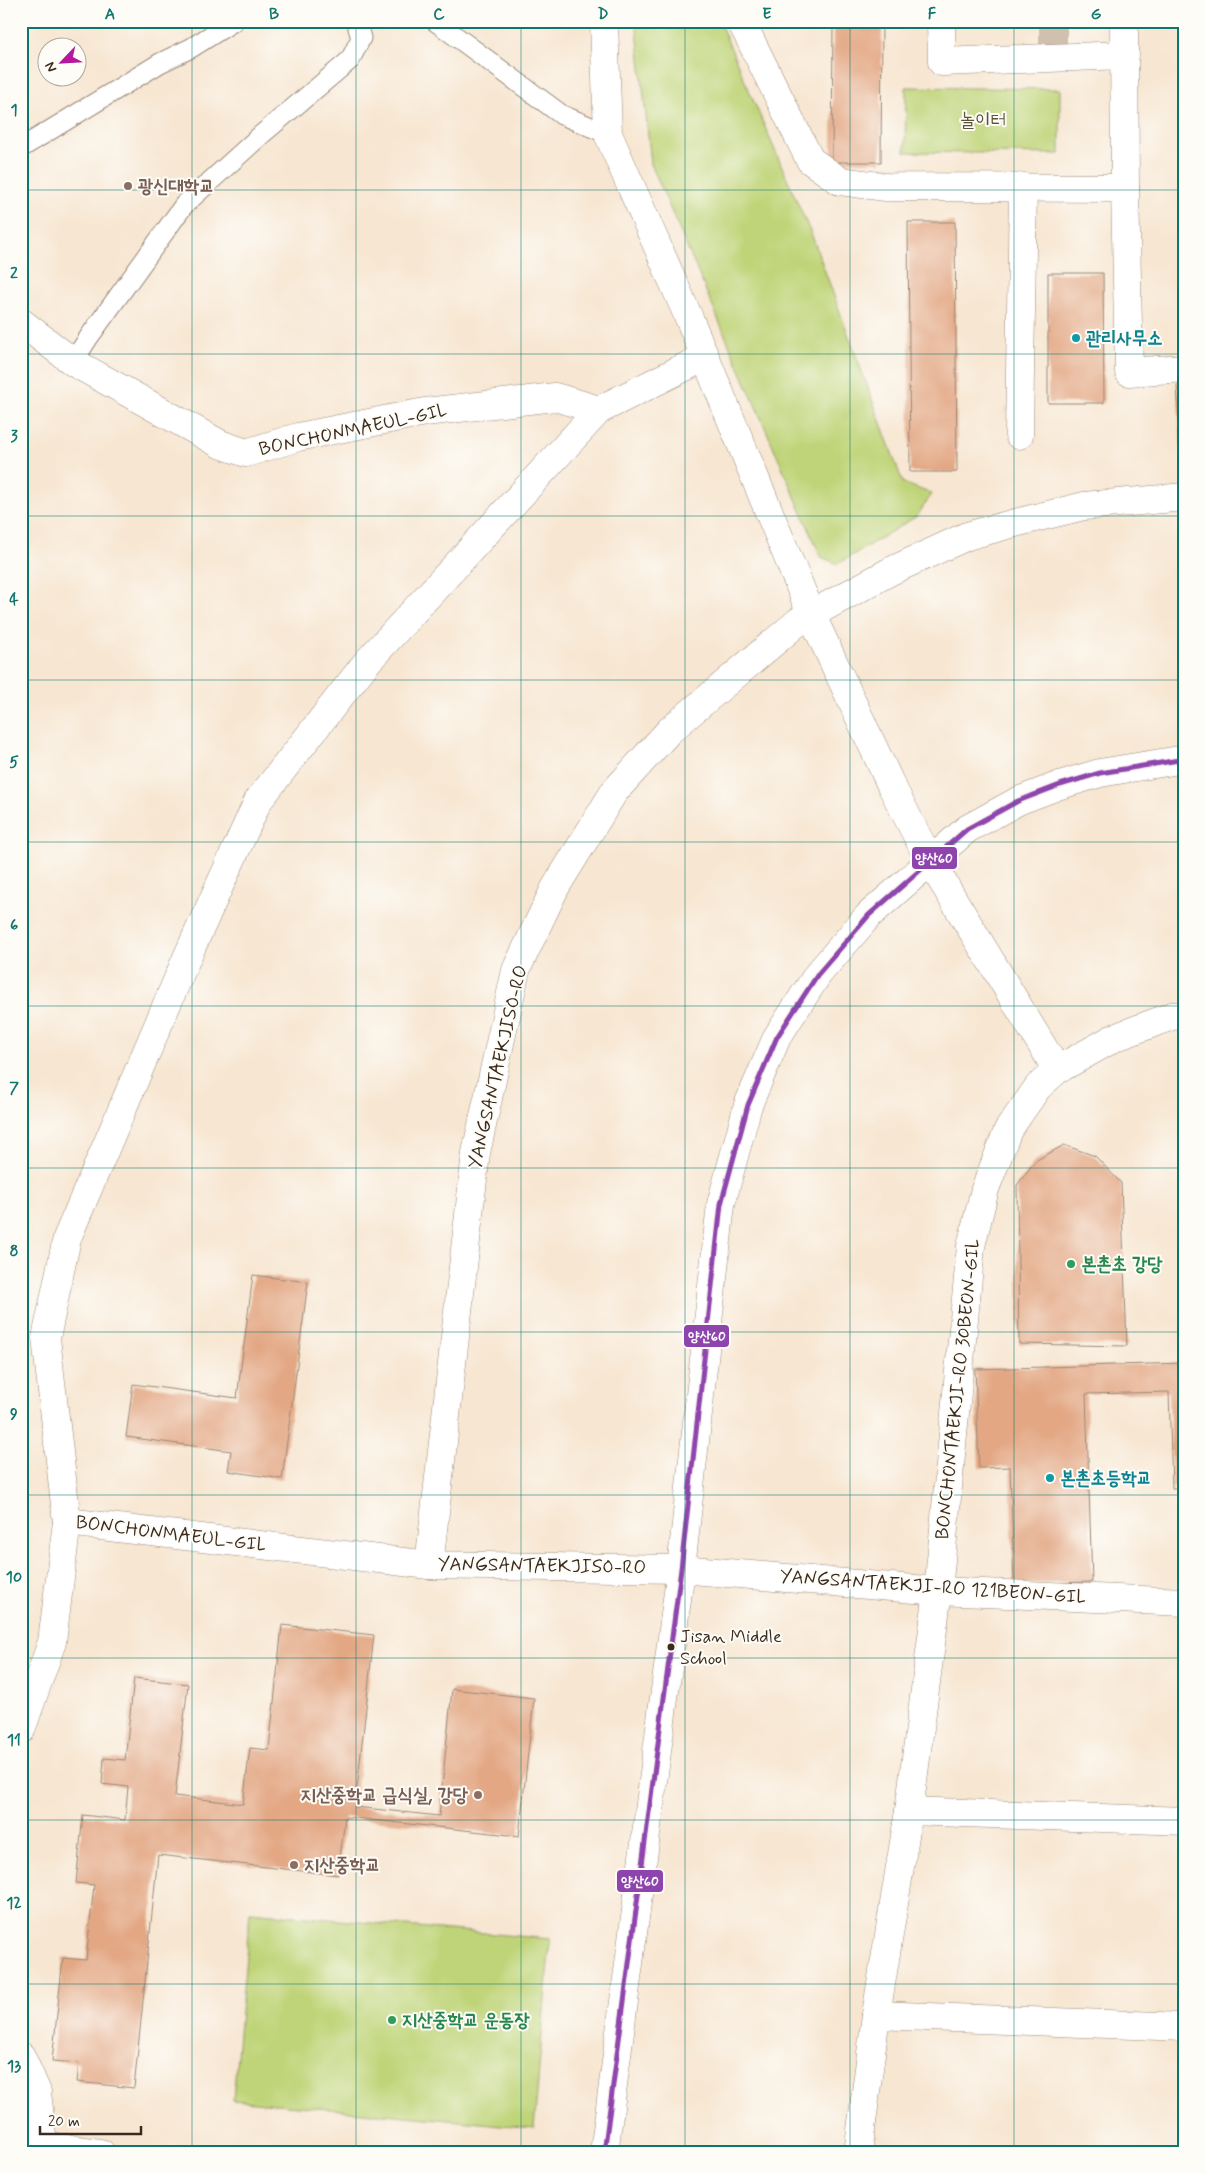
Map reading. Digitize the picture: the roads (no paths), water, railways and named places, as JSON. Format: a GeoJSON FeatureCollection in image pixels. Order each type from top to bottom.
{"type":"FeatureCollection","features":[{"type":"Feature","properties":{"kind":"street"},"geometry":{"type":"LineString","coordinates":[[604,21],[608,134],[812,616],[890,783],[930,860],[1057,1070]]}},
{"type":"Feature","properties":{"kind":"street"},"geometry":{"type":"LineString","coordinates":[[740,21],[810,160],[840,181],[886,187],[1126,188]]}},
{"type":"Feature","properties":{"kind":"street"},"geometry":{"type":"LineString","coordinates":[[940,21],[942,62],[1125,55]]}},
{"type":"Feature","properties":{"kind":"street"},"geometry":{"type":"LineString","coordinates":[[1124,21],[1130,372],[1185,368]]}},
{"type":"Feature","properties":{"kind":"street"},"geometry":{"type":"LineString","coordinates":[[1019,435],[1023,187]]}},
{"type":"Feature","properties":{"kind":"street","name":"BONCHONMAEUL-GIL"},"geometry":{"type":"LineString","coordinates":[[21,322],[74,362],[220,444],[246,453],[298,437],[425,412],[556,397],[600,410]]}},
{"type":"Feature","properties":{"kind":"street"},"geometry":{"type":"LineString","coordinates":[[67,1522],[46,1338],[67,1238],[188,955],[258,801],[367,662],[600,410],[704,357]]}},
{"type":"Feature","properties":{"kind":"street","name":"YANGSANTAEKJISO-RO"},"geometry":{"type":"LineString","coordinates":[[681,1569],[429,1565],[476,1152],[516,970],[555,888],[614,792],[669,731],[799,621],[812,616],[891,572],[966,536],[1084,506],[1185,497]]}},
{"type":"Feature","properties":{"kind":"street"},"geometry":{"type":"LineString","coordinates":[[604,2153],[681,1569],[721,1204],[748,1105],[776,1037],[818,974],[869,914],[967,830],[1018,802],[1060,785],[1100,773],[1185,759]]}},
{"type":"Feature","properties":{"kind":"street","name":"BONCHONTAEKJI-RO 30BEON-GIL"},"geometry":{"type":"LineString","coordinates":[[858,2153],[876,2015],[909,1810],[938,1591],[971,1246],[985,1189],[1008,1130],[1038,1087],[1057,1070],[1114,1038],[1172,1016],[1185,1015]]}},
{"type":"Feature","properties":{"kind":"street","name":"BONCHONMAEUL-GIL"},"geometry":{"type":"LineString","coordinates":[[21,1730],[52,1642],[67,1522],[429,1565]]}},
{"type":"Feature","properties":{"kind":"street","name":"YANGSANTAEKJI-RO 121BEON-GIL"},"geometry":{"type":"LineString","coordinates":[[681,1569],[938,1591],[1185,1602]]}},
{"type":"Feature","properties":{"kind":"street"},"geometry":{"type":"LineString","coordinates":[[909,1810],[1185,1821]]}},
{"type":"Feature","properties":{"kind":"street"},"geometry":{"type":"LineString","coordinates":[[876,2015],[1185,2027]]}},
{"type":"Feature","properties":{"kind":"street"},"geometry":{"type":"LineString","coordinates":[[21,2056],[37,2092],[33,2147],[101,2153]]}},
{"type":"Feature","properties":{"kind":"lane"},"geometry":{"type":"LineString","coordinates":[[21,148],[160,63],[191,48],[234,21]]}},
{"type":"Feature","properties":{"kind":"lane"},"geometry":{"type":"LineString","coordinates":[[74,362],[89,337],[184,205],[261,134],[350,60],[361,38],[356,21]]}},
{"type":"Feature","properties":{"kind":"lane"},"geometry":{"type":"LineString","coordinates":[[435,21],[562,116],[608,134]]}},
{"type":"Feature","properties":{"kind":"tunnel"},"geometry":{"type":"LineString","coordinates":[[1053,21],[1053,57]]}},
{"type":"Feature","properties":{"kind":"place","name":"광신대학교"},"geometry":{"type":"Point","coordinates":[128,186]}},
{"type":"Feature","properties":{"kind":"place","name":"관리사무소"},"geometry":{"type":"Point","coordinates":[1076,338]}},
{"type":"Feature","properties":{"kind":"place","name":"본촌초 강당"},"geometry":{"type":"Point","coordinates":[1071,1264]}},
{"type":"Feature","properties":{"kind":"place","name":"본촌초등학교"},"geometry":{"type":"Point","coordinates":[1050,1478]}},
{"type":"Feature","properties":{"kind":"place","name":"Jisan Middle School"},"geometry":{"type":"Point","coordinates":[671,1647]}},
{"type":"Feature","properties":{"kind":"place","name":"지산중학교 급식실, 강당"},"geometry":{"type":"Point","coordinates":[478,1795]}},
{"type":"Feature","properties":{"kind":"place","name":"지산중학교"},"geometry":{"type":"Point","coordinates":[294,1865]}},
{"type":"Feature","properties":{"kind":"place","name":"지산중학교 운동장"},"geometry":{"type":"Point","coordinates":[392,2020]}},
{"type":"Feature","properties":{"kind":"park label","name":"놀이터"},"geometry":{"type":"Point","coordinates":[983,120]}}]}
